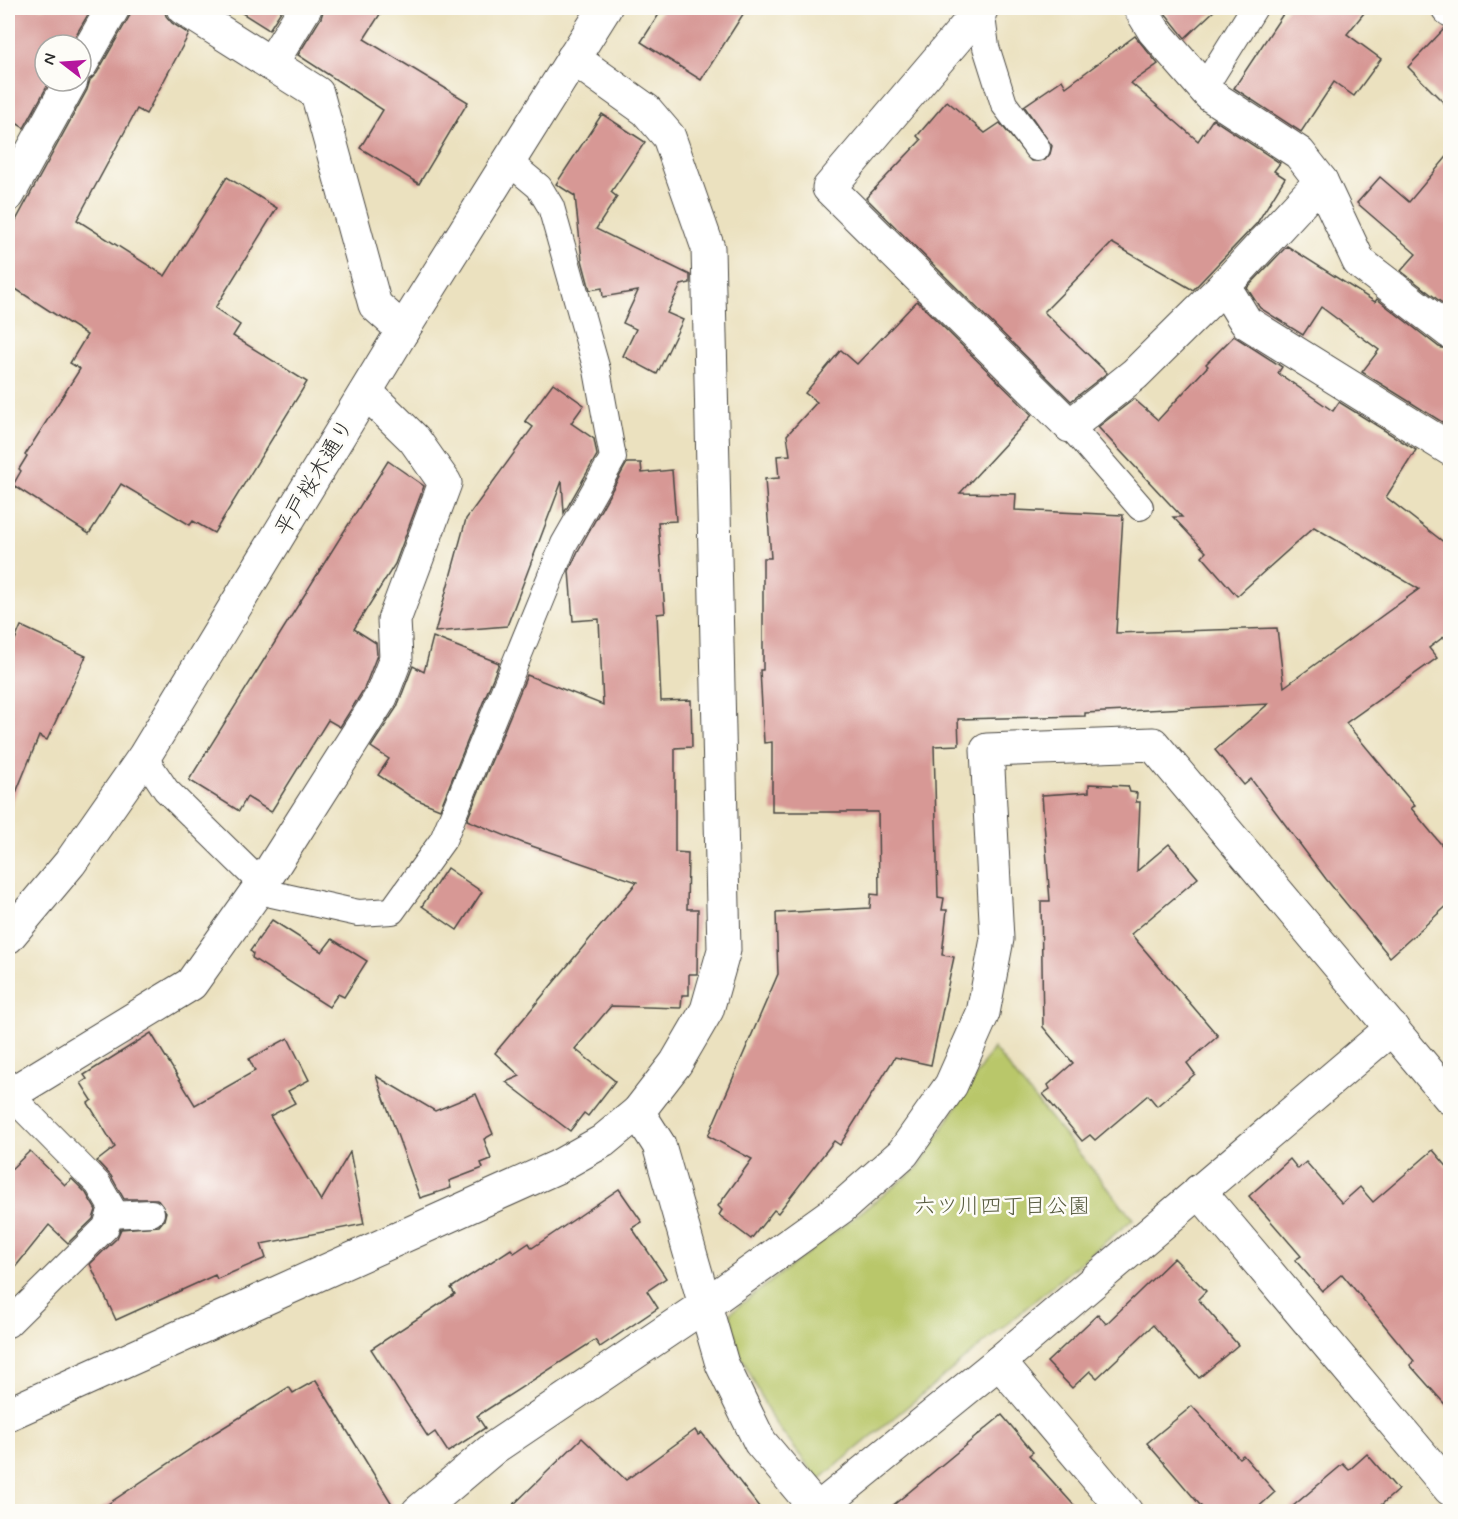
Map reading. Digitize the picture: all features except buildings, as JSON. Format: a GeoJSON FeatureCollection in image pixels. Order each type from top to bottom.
{"type":"FeatureCollection","features":[{"type":"Feature","properties":{"kind":"street"},"geometry":{"type":"LineString","coordinates":[[93,43],[113,8]]}},
{"type":"Feature","properties":{"kind":"street"},"geometry":{"type":"LineString","coordinates":[[183,8],[317,93],[375,305],[403,330]]}},
{"type":"Feature","properties":{"kind":"street"},"geometry":{"type":"LineString","coordinates":[[271,63],[305,8]]}},
{"type":"Feature","properties":{"kind":"street","name":"平戸桜木通り"},"geometry":{"type":"LineString","coordinates":[[8,937],[70,863],[144,757],[367,393],[403,330],[605,8]]}},
{"type":"Feature","properties":{"kind":"street"},"geometry":{"type":"LineString","coordinates":[[981,8],[829,188],[1070,426],[1135,374],[1224,286],[1321,181]]}},
{"type":"Feature","properties":{"kind":"street"},"geometry":{"type":"LineString","coordinates":[[1140,8],[1154,31],[1210,95],[1299,153],[1321,181],[1359,262],[1450,332]]}},
{"type":"Feature","properties":{"kind":"street"},"geometry":{"type":"LineString","coordinates":[[8,1414],[557,1167],[603,1141],[638,1112],[676,1063],[707,1010],[724,950],[708,248],[669,137],[646,110],[573,58]]}},
{"type":"Feature","properties":{"kind":"street"},"geometry":{"type":"LineString","coordinates":[[8,195],[64,93]]}},
{"type":"Feature","properties":{"kind":"street"},"geometry":{"type":"LineString","coordinates":[[1224,286],[1246,322],[1450,449]]}},
{"type":"Feature","properties":{"kind":"street"},"geometry":{"type":"LineString","coordinates":[[9,1097],[191,984],[262,884],[381,697],[396,658],[394,620],[445,483],[414,439],[367,393]]}},
{"type":"Feature","properties":{"kind":"street"},"geometry":{"type":"LineString","coordinates":[[418,1512],[495,1447],[705,1305],[843,1206],[903,1154],[951,1084],[983,1013],[997,939],[987,750],[1153,744],[1383,1008],[1450,1098]]}},
{"type":"Feature","properties":{"kind":"street"},"geometry":{"type":"LineString","coordinates":[[638,1112],[658,1145],[722,1364],[760,1442],[818,1511],[999,1362],[1199,1191],[1383,1008]]}},
{"type":"Feature","properties":{"kind":"street"},"geometry":{"type":"LineString","coordinates":[[1199,1191],[1450,1489]]}},
{"type":"Feature","properties":{"kind":"street"},"geometry":{"type":"LineString","coordinates":[[999,1362],[1126,1512]]}},
{"type":"Feature","properties":{"kind":"street"},"geometry":{"type":"LineString","coordinates":[[1443,1512],[1450,1505]]}},
{"type":"Feature","properties":{"kind":"lane"},"geometry":{"type":"LineString","coordinates":[[981,8],[986,47],[1004,104],[1037,148]]}},
{"type":"Feature","properties":{"kind":"lane"},"geometry":{"type":"LineString","coordinates":[[1204,88],[1254,8]]}},
{"type":"Feature","properties":{"kind":"lane"},"geometry":{"type":"LineString","coordinates":[[144,757],[166,790],[272,894],[358,913],[392,911],[443,840],[564,544],[613,458],[597,370],[551,207],[539,187],[509,162]]}},
{"type":"Feature","properties":{"kind":"lane"},"geometry":{"type":"LineString","coordinates":[[1070,426],[1140,507]]}},
{"type":"Feature","properties":{"kind":"lane"},"geometry":{"type":"LineString","coordinates":[[8,1324],[106,1227],[112,1208],[98,1184],[9,1097]]}},
{"type":"Feature","properties":{"kind":"lane"},"geometry":{"type":"LineString","coordinates":[[110,1215],[151,1213]]}},
{"type":"Feature","properties":{"kind":"green space","name":"六ツ川四丁目公園"},"geometry":{"type":"Polygon","coordinates":[[[993,1048],[1133,1219],[819,1480],[772,1419],[738,1349],[730,1313],[918,1168],[993,1048]]]}}]}
